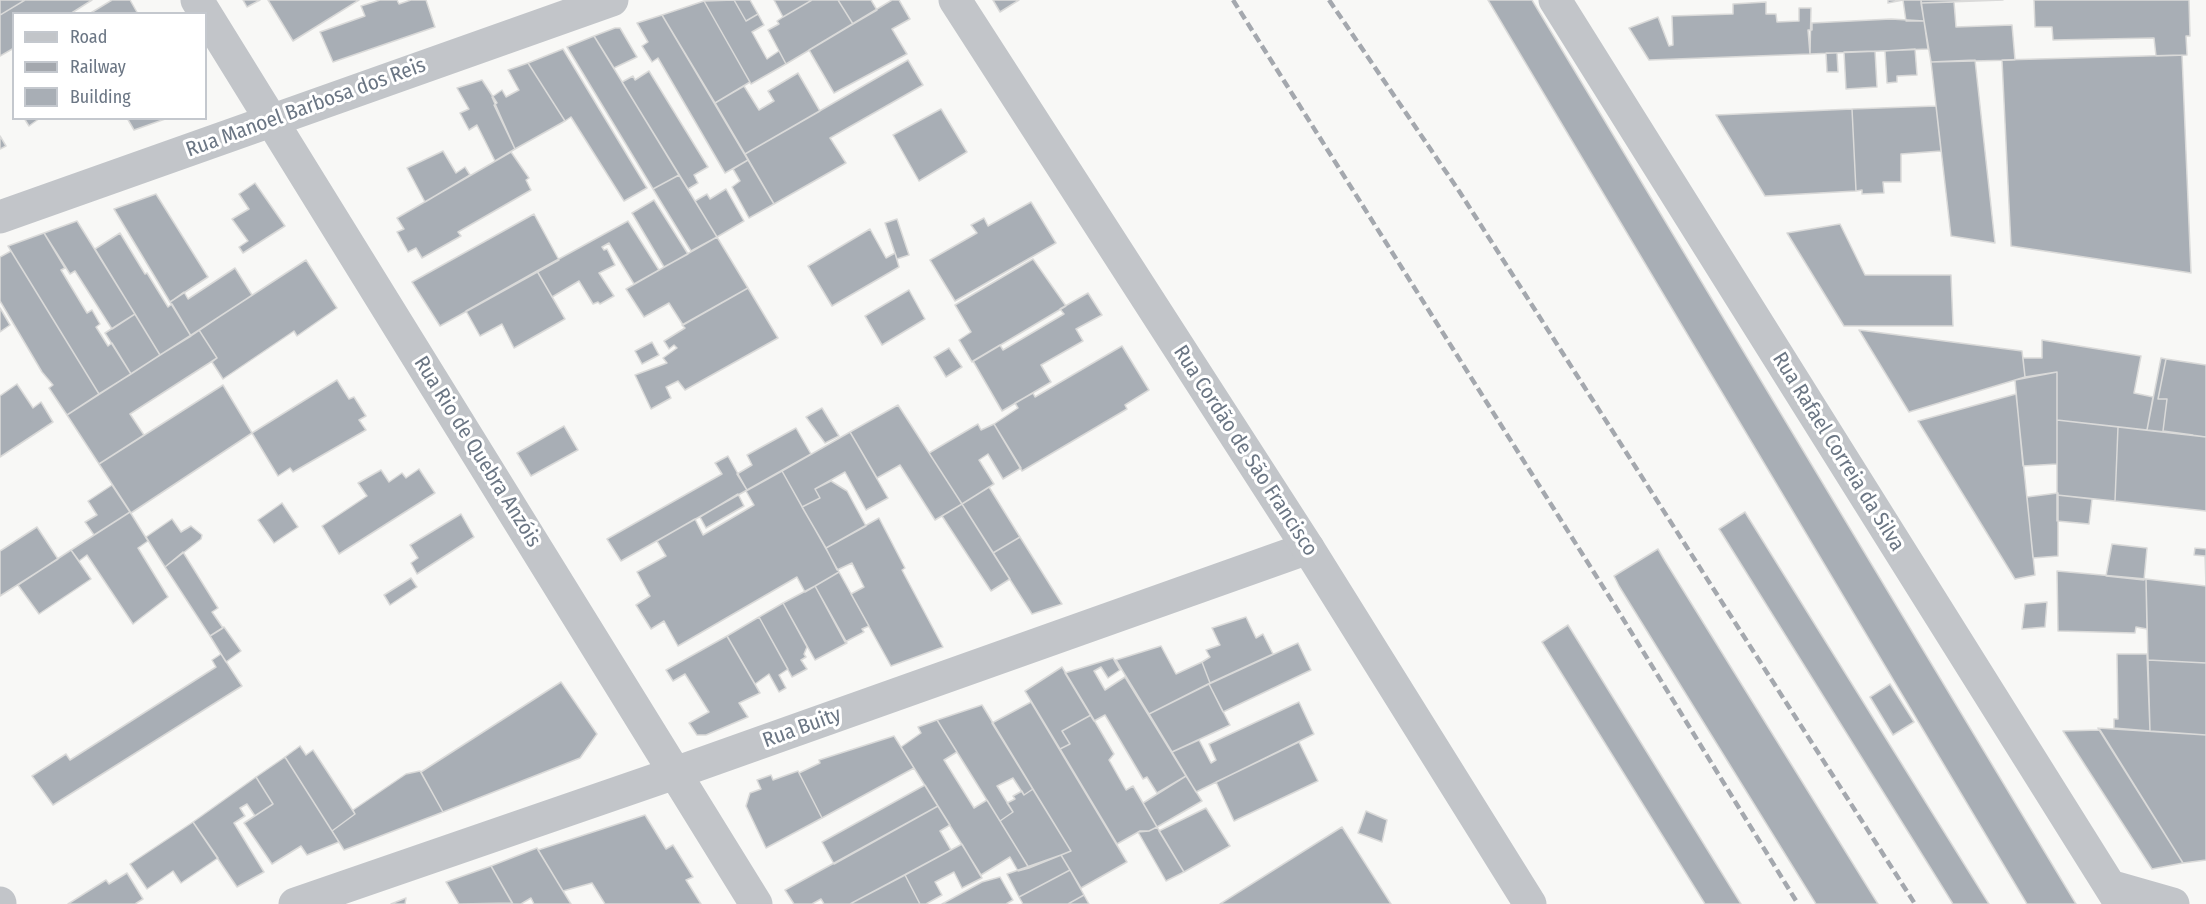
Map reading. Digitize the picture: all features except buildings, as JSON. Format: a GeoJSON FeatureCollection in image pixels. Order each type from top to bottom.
{"type":"FeatureCollection","features":[{"type":"Feature","properties":{"kind":"street","name":"Rua Manoel Barbosa dos Reis"},"geometry":{"type":"LineString","coordinates":[[0,217],[612,0]]}},
{"type":"Feature","properties":{"kind":"street","name":"Rua Cordão de São Francisco"},"geometry":{"type":"LineString","coordinates":[[955,0],[1308,548],[1530,904]]}},
{"type":"Feature","properties":{"kind":"street","name":"Rua Rafael Correia da Silva"},"geometry":{"type":"LineString","coordinates":[[1555,0],[2116,895]]}},
{"type":"Feature","properties":{"kind":"street","name":"Rua Rio de Quebra Anzóis"},"geometry":{"type":"LineString","coordinates":[[207,16],[756,904]]}},
{"type":"Feature","properties":{"kind":"street","name":"Rua Buity"},"geometry":{"type":"LineString","coordinates":[[295,904],[675,773],[1308,548]]}},
{"type":"Feature","properties":{"kind":"street"},"geometry":{"type":"LineString","coordinates":[[2116,895],[2173,904]]}},
{"type":"Feature","properties":{"kind":"railway"},"geometry":{"type":"LineString","coordinates":[[1233,0],[1617,609],[1798,904]]}},
{"type":"Feature","properties":{"kind":"railway"},"geometry":{"type":"LineString","coordinates":[[1329,0],[1459,191],[1915,904]]}}]}
